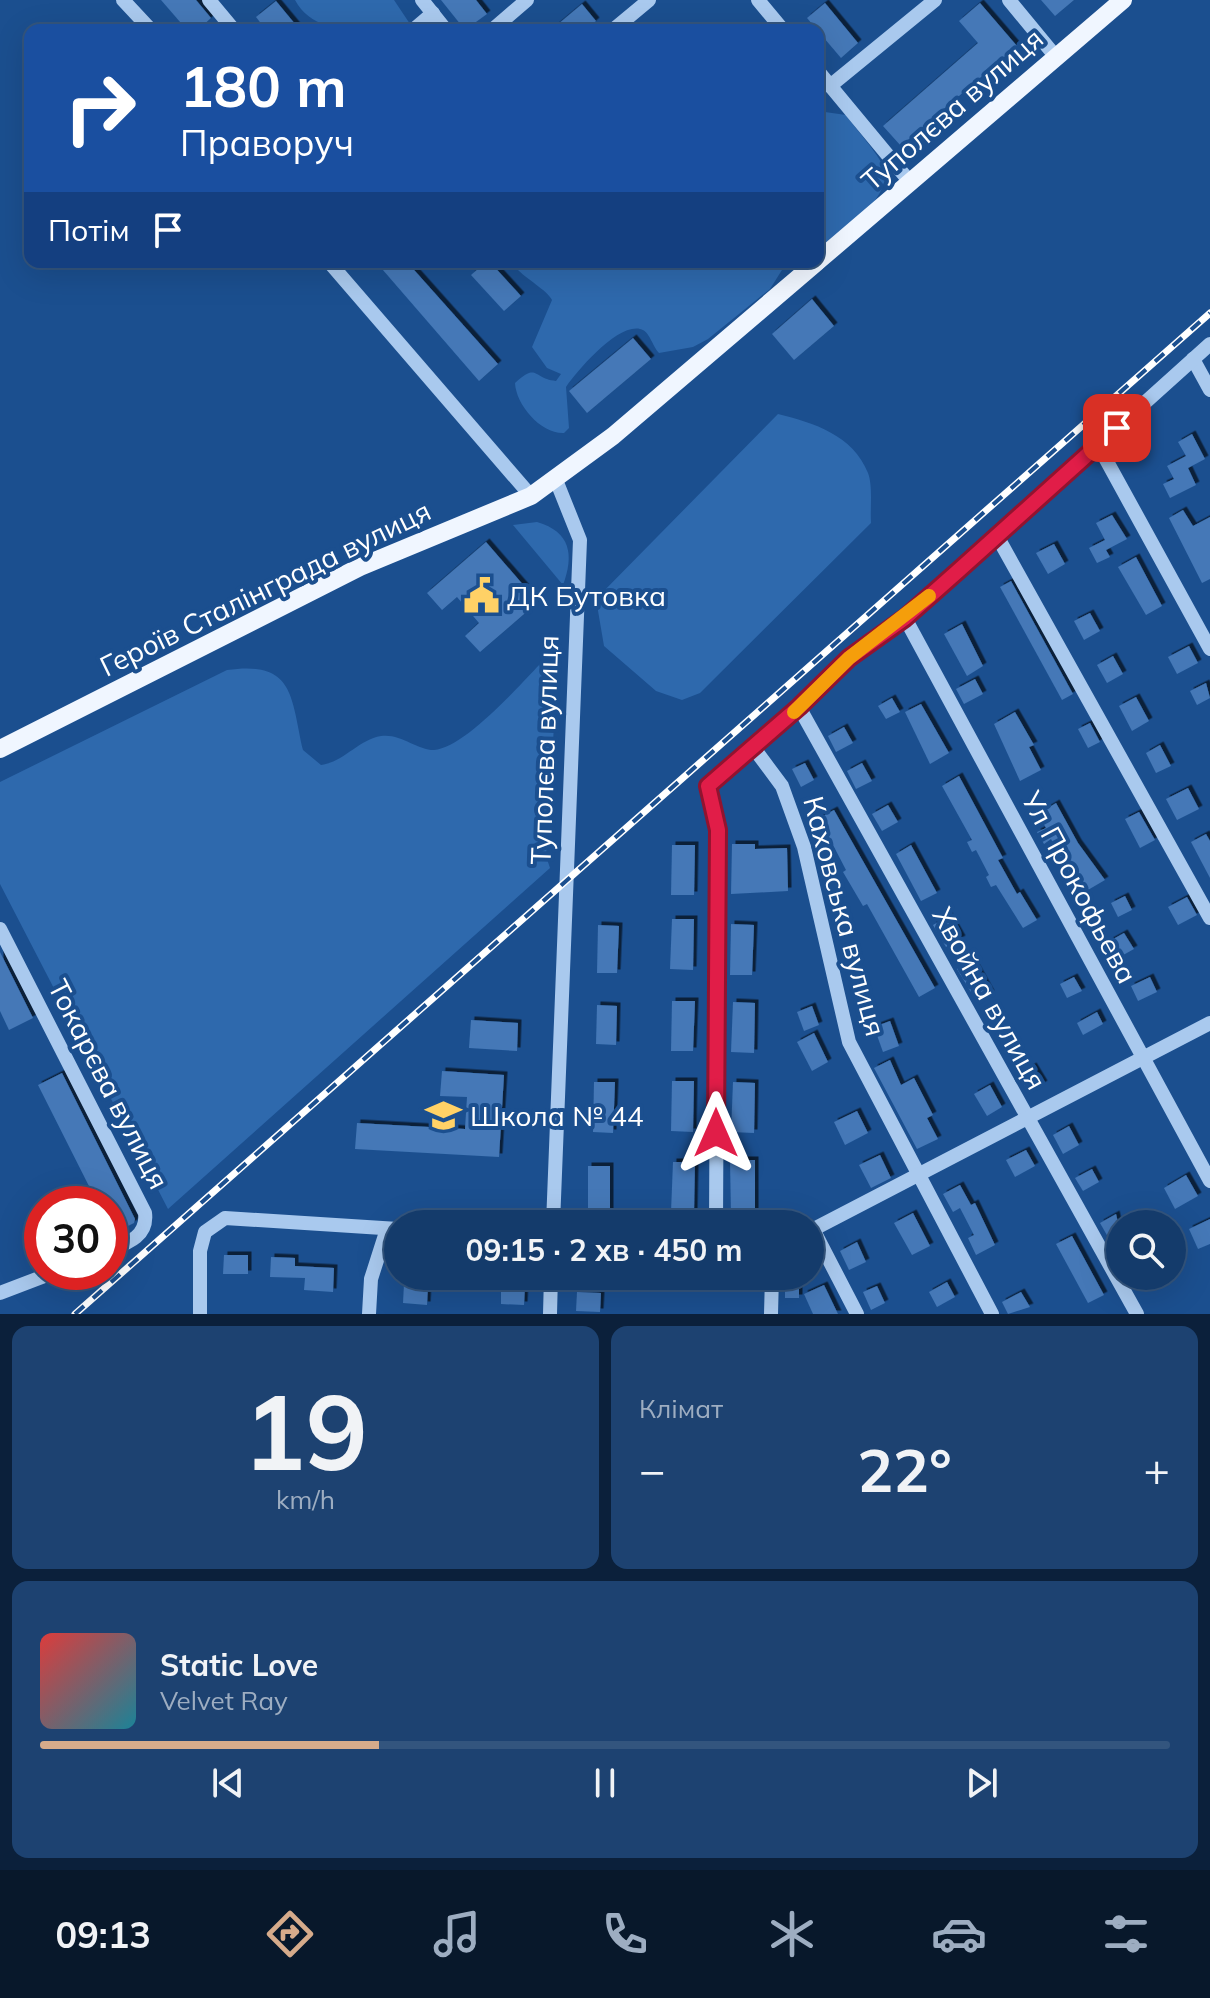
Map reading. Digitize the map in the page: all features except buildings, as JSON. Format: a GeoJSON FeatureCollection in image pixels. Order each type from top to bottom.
{"type":"FeatureCollection","features":[{"type":"Feature","properties":{"kind":"main road","name":"Туполєва вулиця"},"geometry":{"type":"LineString","coordinates":[[824,256],[1123,0]]}},
{"type":"Feature","properties":{"kind":"main road","name":"Туполєва вулиця"},"geometry":{"type":"LineString","coordinates":[[556,480],[613,436],[810,268]]}},
{"type":"Feature","properties":{"kind":"main road","name":"Героїв Сталінграда вулиця"},"geometry":{"type":"LineString","coordinates":[[0,749],[360,567],[531,496],[556,480]]}},
{"type":"Feature","properties":{"kind":"street"},"geometry":{"type":"LineString","coordinates":[[123,0],[145,24]]}},
{"type":"Feature","properties":{"kind":"street"},"geometry":{"type":"LineString","coordinates":[[209,0],[229,24]]}},
{"type":"Feature","properties":{"kind":"street"},"geometry":{"type":"LineString","coordinates":[[422,0],[441,24]]}},
{"type":"Feature","properties":{"kind":"street"},"geometry":{"type":"LineString","coordinates":[[499,24],[527,0]]}},
{"type":"Feature","properties":{"kind":"street"},"geometry":{"type":"LineString","coordinates":[[620,24],[649,0]]}},
{"type":"Feature","properties":{"kind":"street"},"geometry":{"type":"LineString","coordinates":[[758,0],[778,24]]}},
{"type":"Feature","properties":{"kind":"street"},"geometry":{"type":"LineString","coordinates":[[1009,0],[1056,57]]}},
{"type":"Feature","properties":{"kind":"street"},"geometry":{"type":"LineString","coordinates":[[830,86],[927,2]]}},
{"type":"Feature","properties":{"kind":"street"},"geometry":{"type":"LineString","coordinates":[[420,24],[433,13]]}},
{"type":"Feature","properties":{"kind":"street"},"geometry":{"type":"LineString","coordinates":[[824,78],[910,182]]}},
{"type":"Feature","properties":{"kind":"street"},"geometry":{"type":"LineString","coordinates":[[334,268],[531,496]]}},
{"type":"Feature","properties":{"kind":"street"},"geometry":{"type":"LineString","coordinates":[[716,1210],[718,830],[708,786],[799,707],[849,658],[905,618],[1210,344]]}},
{"type":"Feature","properties":{"kind":"street"},"geometry":{"type":"LineString","coordinates":[[1193,359],[1210,390]]}},
{"type":"Feature","properties":{"kind":"street"},"geometry":{"type":"LineString","coordinates":[[1098,445],[1210,649]]}},
{"type":"Feature","properties":{"kind":"street","name":"Туполєва вулиця"},"geometry":{"type":"LineString","coordinates":[[554,1210],[580,540],[556,480]]}},
{"type":"Feature","properties":{"kind":"street"},"geometry":{"type":"LineString","coordinates":[[997,536],[1210,918]]}},
{"type":"Feature","properties":{"kind":"street","name":"Ул Прокофьева"},"geometry":{"type":"LineString","coordinates":[[905,618],[1210,1181]]}},
{"type":"Feature","properties":{"kind":"street","name":"Хвойна вулиця"},"geometry":{"type":"LineString","coordinates":[[799,707],[1137,1314]]}},
{"type":"Feature","properties":{"kind":"street","name":"Каховська вулиця"},"geometry":{"type":"LineString","coordinates":[[753,747],[782,786],[804,847],[849,1042],[992,1314]]}},
{"type":"Feature","properties":{"kind":"street","name":"Токарєва вулиця"},"geometry":{"type":"LineString","coordinates":[[0,929],[145,1213],[146,1222],[140,1233],[128,1243]]}},
{"type":"Feature","properties":{"kind":"street"},"geometry":{"type":"LineString","coordinates":[[824,1225],[1210,1023]]}},
{"type":"Feature","properties":{"kind":"street"},"geometry":{"type":"LineString","coordinates":[[200,1314],[200,1251],[209,1227],[225,1218],[384,1228]]}},
{"type":"Feature","properties":{"kind":"street"},"geometry":{"type":"LineString","coordinates":[[369,1314],[371,1279],[384,1248]]}},
{"type":"Feature","properties":{"kind":"street"},"geometry":{"type":"LineString","coordinates":[[824,1253],[857,1314]]}},
{"type":"Feature","properties":{"kind":"street"},"geometry":{"type":"LineString","coordinates":[[0,1293],[24,1284]]}},
{"type":"Feature","properties":{"kind":"street"},"geometry":{"type":"LineString","coordinates":[[550,1314],[551,1290]]}},
{"type":"Feature","properties":{"kind":"street"},"geometry":{"type":"LineString","coordinates":[[771,1314],[772,1290]]}},
{"type":"Feature","properties":{"kind":"shaded area"},"geometry":{"type":"Polygon","coordinates":[[[295,0],[394,0],[410,24],[324,24],[304,12],[295,0]]]}},
{"type":"Feature","properties":{"kind":"shaded area"},"geometry":{"type":"Polygon","coordinates":[[[824,112],[846,115],[874,151],[885,171],[884,182],[872,205],[824,244],[824,112]]]}},
{"type":"Feature","properties":{"kind":"shaded area"},"geometry":{"type":"Polygon","coordinates":[[[516,268],[783,268],[770,289],[708,339],[693,347],[659,353],[640,329],[631,329],[610,341],[566,387],[569,428],[564,433],[547,429],[531,417],[516,392],[515,383],[528,374],[536,373],[556,381],[561,374],[547,368],[532,347],[552,300],[516,268]]]}},
{"type":"Feature","properties":{"kind":"shaded area"},"geometry":{"type":"Polygon","coordinates":[[[778,414],[831,433],[853,449],[870,478],[871,523],[700,693],[682,700],[656,691],[604,646],[596,599],[778,414]]]}},
{"type":"Feature","properties":{"kind":"shaded area"},"geometry":{"type":"Polygon","coordinates":[[[537,522],[557,532],[567,546],[569,555],[563,585],[513,525],[537,522]]]}},
{"type":"Feature","properties":{"kind":"shaded area"},"geometry":{"type":"Polygon","coordinates":[[[559,644],[546,856],[550,868],[168,1209],[0,884],[0,782],[227,670],[249,668],[278,677],[286,687],[292,699],[303,750],[321,765],[337,760],[381,736],[395,737],[434,750],[448,746],[482,722],[559,644]]]}},
{"type":"Feature","properties":{"kind":"railway"},"geometry":{"type":"LineString","coordinates":[[75,1314],[1210,313]]}},
{"type":"Feature","properties":{"kind":"slow traffic"},"geometry":{"type":"LineString","coordinates":[[794,712],[849,658],[905,618],[929,596]]}},
{"type":"Feature","properties":{"kind":"place","name":"ДК Бутовка"},"geometry":{"type":"Point","coordinates":[481,595]}},
{"type":"Feature","properties":{"kind":"place","name":"Школа № 44"},"geometry":{"type":"Point","coordinates":[444,1115]}},
{"type":"Feature","properties":{"kind":"route"},"geometry":{"type":"LineString","coordinates":[[716,1133],[718,830],[708,786],[799,707],[849,658],[905,618],[1117,428]]}}]}
